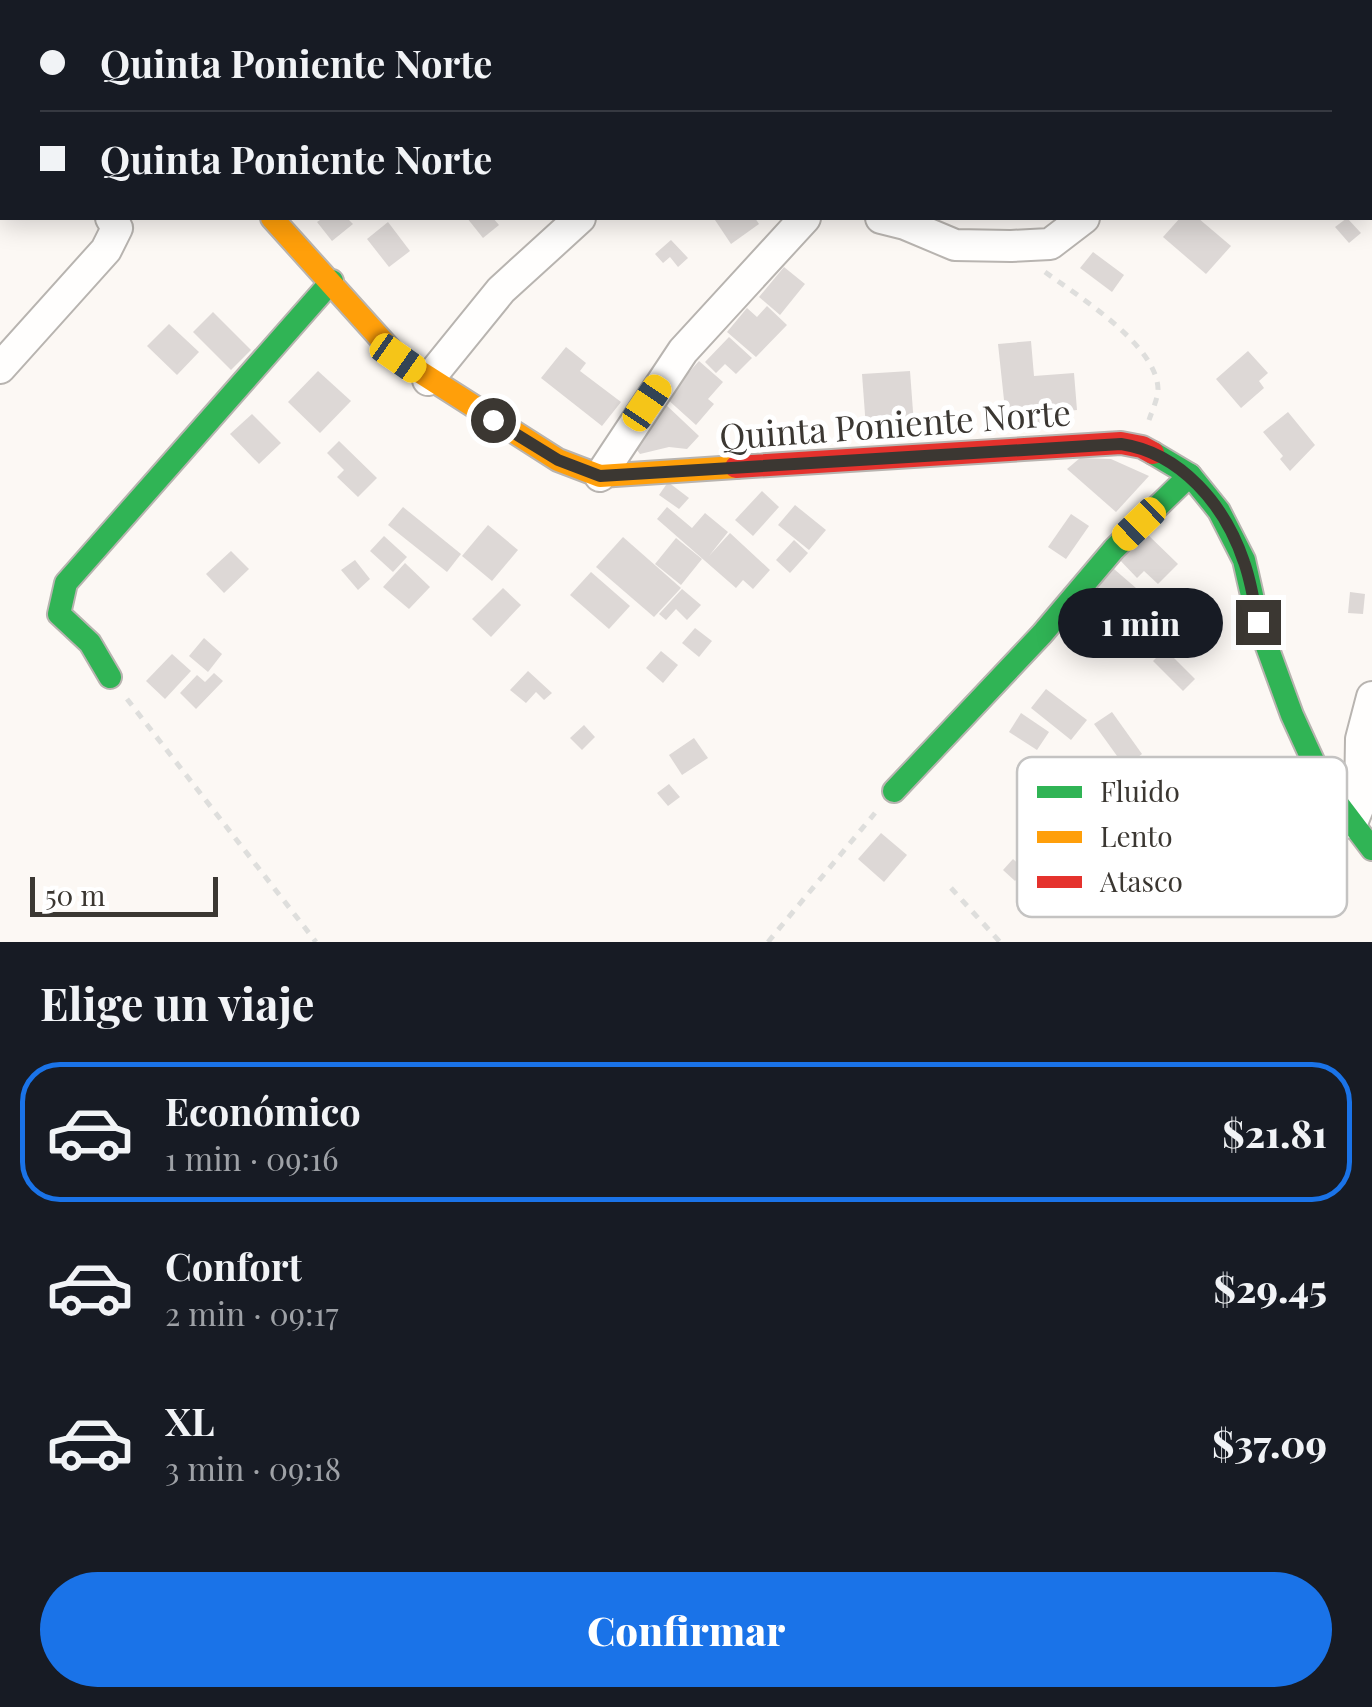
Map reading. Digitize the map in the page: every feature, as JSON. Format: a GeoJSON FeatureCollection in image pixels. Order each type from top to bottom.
{"type":"FeatureCollection","features":[{"type":"Feature","properties":{"kind":"street"},"geometry":{"type":"LineString","coordinates":[[0,368],[106,250],[118,228],[113,220]]}},
{"type":"Feature","properties":{"kind":"street","name":"Quinta Poniente Norte"},"geometry":{"type":"LineString","coordinates":[[274,220],[398,358],[558,460],[600,476],[1121,444],[1142,447],[1190,475],[1219,511],[1244,560],[1258,622],[1311,757]]}},
{"type":"Feature","properties":{"kind":"street"},"geometry":{"type":"LineString","coordinates":[[428,380],[502,290],[578,220]]}},
{"type":"Feature","properties":{"kind":"street"},"geometry":{"type":"LineString","coordinates":[[600,476],[683,351],[803,220]]}},
{"type":"Feature","properties":{"kind":"street"},"geometry":{"type":"LineString","coordinates":[[889,220],[955,245],[1011,246],[1050,244],[1081,220]]}},
{"type":"Feature","properties":{"kind":"street"},"geometry":{"type":"LineString","coordinates":[[110,677],[90,643],[60,614],[66,582],[332,281]]}},
{"type":"Feature","properties":{"kind":"street"},"geometry":{"type":"LineString","coordinates":[[894,790],[1042,634],[1114,549],[1190,475]]}},
{"type":"Feature","properties":{"kind":"street"},"geometry":{"type":"LineString","coordinates":[[1352,824],[1360,803],[1360,740],[1372,697]]}},
{"type":"Feature","properties":{"kind":"street","name":"Quinta Poniente Norte"},"geometry":{"type":"LineString","coordinates":[[1347,817],[1372,849]]}},
{"type":"Feature","properties":{"kind":"path"},"geometry":{"type":"LineString","coordinates":[[1011,246],[1096,308],[1143,351],[1158,388],[1142,447]]}},
{"type":"Feature","properties":{"kind":"path"},"geometry":{"type":"LineString","coordinates":[[110,677],[316,942]]}},
{"type":"Feature","properties":{"kind":"path"},"geometry":{"type":"LineString","coordinates":[[768,942],[894,790]]}},
{"type":"Feature","properties":{"kind":"path"},"geometry":{"type":"LineString","coordinates":[[951,888],[1000,942]]}},
{"type":"Feature","properties":{"kind":"building"},"geometry":{"type":"Polygon","coordinates":[[[349,220],[353,224],[332,241],[317,222],[349,220]]]}},
{"type":"Feature","properties":{"kind":"building"},"geometry":{"type":"Polygon","coordinates":[[[469,220],[495,220],[499,225],[483,238],[469,220]]]}},
{"type":"Feature","properties":{"kind":"building"},"geometry":{"type":"Polygon","coordinates":[[[715,220],[756,220],[759,224],[731,244],[715,220]]]}},
{"type":"Feature","properties":{"kind":"building"},"geometry":{"type":"Polygon","coordinates":[[[1178,220],[1200,220],[1231,246],[1206,274],[1163,237],[1178,220]]]}},
{"type":"Feature","properties":{"kind":"building"},"geometry":{"type":"Polygon","coordinates":[[[1349,220],[1361,233],[1349,243],[1335,227],[1349,220]]]}},
{"type":"Feature","properties":{"kind":"building"},"geometry":{"type":"Polygon","coordinates":[[[388,222],[410,251],[389,267],[367,239],[388,222]]]}},
{"type":"Feature","properties":{"kind":"building"},"geometry":{"type":"Polygon","coordinates":[[[671,240],[688,258],[678,267],[670,257],[663,263],[655,254],[671,240]]]}},
{"type":"Feature","properties":{"kind":"building"},"geometry":{"type":"Polygon","coordinates":[[[1093,252],[1124,275],[1112,292],[1080,268],[1093,252]]]}},
{"type":"Feature","properties":{"kind":"building"},"geometry":{"type":"Polygon","coordinates":[[[784,267],[805,284],[780,315],[759,297],[784,267]]]}},
{"type":"Feature","properties":{"kind":"building"},"geometry":{"type":"Polygon","coordinates":[[[767,306],[787,325],[756,357],[727,332],[747,308],[757,317],[767,306]]]}},
{"type":"Feature","properties":{"kind":"building"},"geometry":{"type":"Polygon","coordinates":[[[213,312],[251,350],[231,370],[193,332],[213,312]]]}},
{"type":"Feature","properties":{"kind":"building"},"geometry":{"type":"Polygon","coordinates":[[[169,324],[199,352],[177,375],[147,346],[169,324]]]}},
{"type":"Feature","properties":{"kind":"building"},"geometry":{"type":"Polygon","coordinates":[[[729,337],[752,358],[736,374],[725,364],[716,373],[705,362],[729,337]]]}},
{"type":"Feature","properties":{"kind":"building"},"geometry":{"type":"Polygon","coordinates":[[[1031,341],[1034,376],[1074,373],[1077,410],[1039,414],[1040,425],[1007,428],[998,344],[1031,341]]]}},
{"type":"Feature","properties":{"kind":"building"},"geometry":{"type":"Polygon","coordinates":[[[566,347],[586,363],[580,371],[621,402],[602,426],[541,378],[566,347]]]}},
{"type":"Feature","properties":{"kind":"building"},"geometry":{"type":"Polygon","coordinates":[[[1248,351],[1268,373],[1259,381],[1264,388],[1241,408],[1216,379],[1248,351]]]}},
{"type":"Feature","properties":{"kind":"building"},"geometry":{"type":"Polygon","coordinates":[[[699,361],[723,382],[708,399],[714,404],[696,425],[666,398],[699,361]]]}},
{"type":"Feature","properties":{"kind":"building"},"geometry":{"type":"Polygon","coordinates":[[[318,371],[351,401],[320,433],[288,402],[318,371]]]}},
{"type":"Feature","properties":{"kind":"building"},"geometry":{"type":"Polygon","coordinates":[[[910,371],[914,425],[866,428],[862,374],[910,371]]]}},
{"type":"Feature","properties":{"kind":"building"},"geometry":{"type":"Polygon","coordinates":[[[664,403],[699,436],[687,449],[669,447],[640,454],[630,441],[664,403]]]}},
{"type":"Feature","properties":{"kind":"building"},"geometry":{"type":"Polygon","coordinates":[[[1288,412],[1315,445],[1290,471],[1263,432],[1288,412]]]}},
{"type":"Feature","properties":{"kind":"building"},"geometry":{"type":"Polygon","coordinates":[[[252,414],[281,443],[259,464],[230,434],[252,414]]]}},
{"type":"Feature","properties":{"kind":"building"},"geometry":{"type":"Polygon","coordinates":[[[339,441],[377,478],[358,497],[337,477],[344,470],[327,453],[339,441]]]}},
{"type":"Feature","properties":{"kind":"building"},"geometry":{"type":"Polygon","coordinates":[[[1080,458],[1111,459],[1149,476],[1116,512],[1067,469],[1080,458]]]}},
{"type":"Feature","properties":{"kind":"building"},"geometry":{"type":"Polygon","coordinates":[[[668,482],[689,498],[679,509],[659,495],[668,482]]]}},
{"type":"Feature","properties":{"kind":"building"},"geometry":{"type":"Polygon","coordinates":[[[762,491],[779,507],[753,536],[735,520],[762,491]]]}},
{"type":"Feature","properties":{"kind":"building"},"geometry":{"type":"Polygon","coordinates":[[[795,505],[826,530],[809,550],[778,525],[795,505]]]}},
{"type":"Feature","properties":{"kind":"building"},"geometry":{"type":"Polygon","coordinates":[[[403,507],[461,554],[447,572],[388,525],[403,507]]]}},
{"type":"Feature","properties":{"kind":"building"},"geometry":{"type":"Polygon","coordinates":[[[667,507],[692,528],[705,513],[728,532],[709,556],[730,533],[770,570],[753,589],[743,580],[736,588],[657,519],[667,507]]]}},
{"type":"Feature","properties":{"kind":"building"},"geometry":{"type":"Polygon","coordinates":[[[1071,514],[1089,526],[1066,559],[1048,547],[1071,514]]]}},
{"type":"Feature","properties":{"kind":"building"},"geometry":{"type":"Polygon","coordinates":[[[488,525],[518,550],[492,581],[462,556],[488,525]]]}},
{"type":"Feature","properties":{"kind":"building"},"geometry":{"type":"Polygon","coordinates":[[[1144,531],[1178,564],[1158,584],[1144,571],[1137,578],[1117,557],[1144,531]]]}},
{"type":"Feature","properties":{"kind":"building"},"geometry":{"type":"Polygon","coordinates":[[[384,536],[407,557],[393,572],[370,551],[384,536]]]}},
{"type":"Feature","properties":{"kind":"building"},"geometry":{"type":"Polygon","coordinates":[[[623,537],[681,588],[654,617],[596,567],[623,537]]]}},
{"type":"Feature","properties":{"kind":"building"},"geometry":{"type":"Polygon","coordinates":[[[676,538],[702,559],[681,585],[655,564],[676,538]]]}},
{"type":"Feature","properties":{"kind":"building"},"geometry":{"type":"Polygon","coordinates":[[[794,540],[808,553],[790,573],[776,560],[794,540]]]}},
{"type":"Feature","properties":{"kind":"building"},"geometry":{"type":"Polygon","coordinates":[[[231,551],[249,569],[224,593],[206,574],[231,551]]]}},
{"type":"Feature","properties":{"kind":"building"},"geometry":{"type":"Polygon","coordinates":[[[355,560],[370,579],[358,590],[341,570],[355,560]]]}},
{"type":"Feature","properties":{"kind":"building"},"geometry":{"type":"Polygon","coordinates":[[[405,563],[430,587],[409,609],[383,587],[405,563]]]}},
{"type":"Feature","properties":{"kind":"building"},"geometry":{"type":"Polygon","coordinates":[[[1114,569],[1151,601],[1134,620],[1140,625],[1114,654],[1087,630],[1111,602],[1097,589],[1114,569]]]}},
{"type":"Feature","properties":{"kind":"building"},"geometry":{"type":"Polygon","coordinates":[[[591,572],[630,606],[609,629],[570,595],[591,572]]]}},
{"type":"Feature","properties":{"kind":"building"},"geometry":{"type":"Polygon","coordinates":[[[503,588],[521,605],[491,637],[472,619],[503,588]]]}},
{"type":"Feature","properties":{"kind":"building"},"geometry":{"type":"Polygon","coordinates":[[[682,589],[701,605],[687,620],[676,609],[666,620],[659,614],[682,589]]]}},
{"type":"Feature","properties":{"kind":"building"},"geometry":{"type":"Polygon","coordinates":[[[1350,592],[1365,594],[1363,614],[1348,613],[1350,592]]]}},
{"type":"Feature","properties":{"kind":"building"},"geometry":{"type":"Polygon","coordinates":[[[695,628],[712,641],[699,657],[682,643],[695,628]]]}},
{"type":"Feature","properties":{"kind":"building"},"geometry":{"type":"Polygon","coordinates":[[[204,638],[222,654],[208,672],[189,656],[204,638]]]}},
{"type":"Feature","properties":{"kind":"building"},"geometry":{"type":"Polygon","coordinates":[[[1165,649],[1195,679],[1183,691],[1153,661],[1165,649]]]}},
{"type":"Feature","properties":{"kind":"building"},"geometry":{"type":"Polygon","coordinates":[[[661,651],[678,665],[663,683],[646,668],[661,651]]]}},
{"type":"Feature","properties":{"kind":"building"},"geometry":{"type":"Polygon","coordinates":[[[172,654],[191,671],[165,699],[146,681],[172,654]]]}},
{"type":"Feature","properties":{"kind":"building"},"geometry":{"type":"Polygon","coordinates":[[[528,671],[552,693],[544,700],[536,692],[526,703],[510,690],[528,671]]]}},
{"type":"Feature","properties":{"kind":"building"},"geometry":{"type":"Polygon","coordinates":[[[214,673],[223,681],[196,709],[180,693],[197,675],[205,682],[214,673]]]}},
{"type":"Feature","properties":{"kind":"building"},"geometry":{"type":"Polygon","coordinates":[[[1046,689],[1087,720],[1071,740],[1031,708],[1046,689]]]}},
{"type":"Feature","properties":{"kind":"building"},"geometry":{"type":"Polygon","coordinates":[[[1112,712],[1142,754],[1118,757],[1094,724],[1112,712]]]}},
{"type":"Feature","properties":{"kind":"building"},"geometry":{"type":"Polygon","coordinates":[[[1021,713],[1049,732],[1037,750],[1009,732],[1021,713]]]}},
{"type":"Feature","properties":{"kind":"building"},"geometry":{"type":"Polygon","coordinates":[[[584,725],[595,737],[582,750],[570,738],[584,725]]]}},
{"type":"Feature","properties":{"kind":"building"},"geometry":{"type":"Polygon","coordinates":[[[694,738],[708,758],[682,775],[669,755],[694,738]]]}},
{"type":"Feature","properties":{"kind":"building"},"geometry":{"type":"Polygon","coordinates":[[[669,784],[680,797],[668,806],[657,793],[669,784]]]}},
{"type":"Feature","properties":{"kind":"building"},"geometry":{"type":"Polygon","coordinates":[[[881,833],[907,855],[884,882],[858,859],[881,833]]]}},
{"type":"Feature","properties":{"kind":"building"},"geometry":{"type":"Polygon","coordinates":[[[1013,859],[1017,863],[1017,879],[1015,881],[1003,870],[1013,859]]]}},
{"type":"Feature","properties":{"kind":"traffic: fast"},"geometry":{"type":"LineString","coordinates":[[110,677],[90,643],[59,614],[66,583],[332,281]]}},
{"type":"Feature","properties":{"kind":"traffic: fast"},"geometry":{"type":"LineString","coordinates":[[1153,453],[1190,475],[1219,511],[1244,560],[1258,622],[1311,757]]}},
{"type":"Feature","properties":{"kind":"traffic: fast"},"geometry":{"type":"LineString","coordinates":[[894,791],[1042,634],[1114,549],[1190,475]]}},
{"type":"Feature","properties":{"kind":"traffic: fast"},"geometry":{"type":"LineString","coordinates":[[1347,816],[1372,849]]}},
{"type":"Feature","properties":{"kind":"traffic: slow"},"geometry":{"type":"LineString","coordinates":[[274,220],[398,358],[558,460],[600,476],[736,467]]}},
{"type":"Feature","properties":{"kind":"traffic: jam"},"geometry":{"type":"LineString","coordinates":[[736,467],[1121,443],[1153,453]]}},
{"type":"Feature","properties":{"kind":"route"},"geometry":{"type":"LineString","coordinates":[[493,420],[558,460],[600,476],[1121,444],[1142,447],[1190,475],[1219,511],[1244,560],[1258,622]]}}]}
